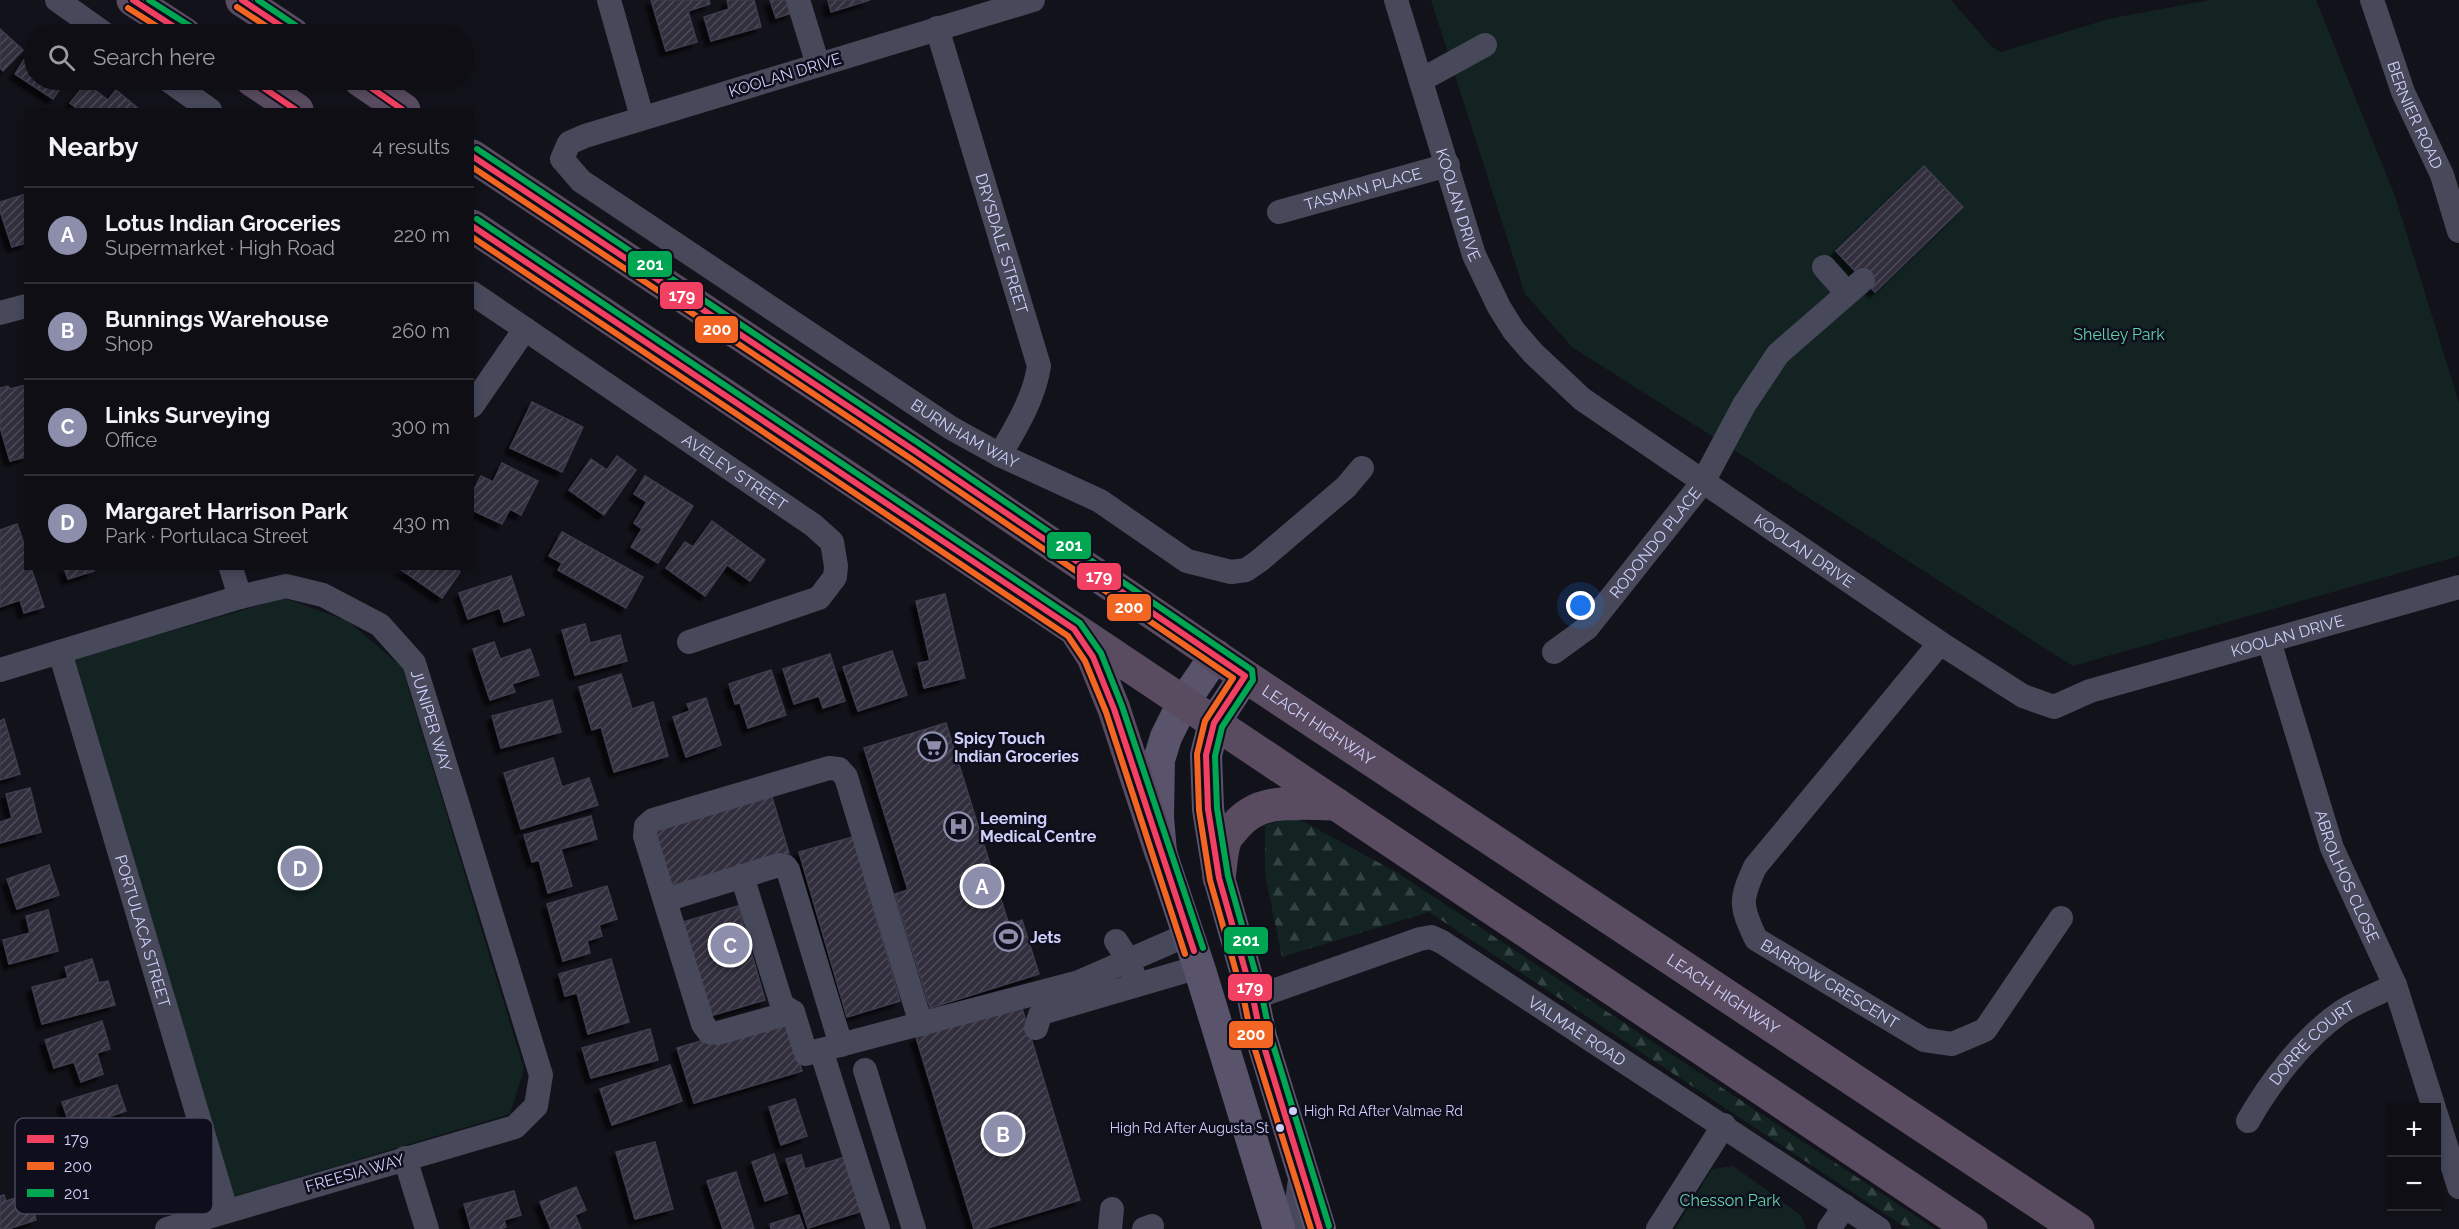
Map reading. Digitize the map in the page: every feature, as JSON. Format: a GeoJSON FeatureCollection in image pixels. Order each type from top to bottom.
{"type":"FeatureCollection","features":[{"type":"Feature","properties":{"kind":"highway"},"geometry":{"type":"LineString","coordinates":[[134,0],[170,24]]}},
{"type":"Feature","properties":{"kind":"highway"},"geometry":{"type":"LineString","coordinates":[[242,0],[278,24]]}},
{"type":"Feature","properties":{"kind":"highway"},"geometry":{"type":"LineString","coordinates":[[267,90],[294,108]]}},
{"type":"Feature","properties":{"kind":"highway"},"geometry":{"type":"LineString","coordinates":[[375,90],[401,108]]}},
{"type":"Feature","properties":{"kind":"highway","name":"LEACH HIGHWAY"},"geometry":{"type":"LineString","coordinates":[[474,157],[1245,676],[2078,1229]]}},
{"type":"Feature","properties":{"kind":"highway"},"geometry":{"type":"LineString","coordinates":[[474,227],[1971,1229]]}},
{"type":"Feature","properties":{"kind":"highway"},"geometry":{"type":"LineString","coordinates":[[1074,629],[1093,657],[1114,709],[1161,853]]}},
{"type":"Feature","properties":{"kind":"highway"},"geometry":{"type":"LineString","coordinates":[[1219,878],[1225,839],[1241,820],[1253,811],[1268,805],[1286,803],[1335,804]]}},
{"type":"Feature","properties":{"kind":"main road"},"geometry":{"type":"LineString","coordinates":[[1216,655],[1183,703],[1166,737],[1160,760],[1158,817],[1161,853],[1189,934],[1277,1223]]}},
{"type":"Feature","properties":{"kind":"main road"},"geometry":{"type":"LineString","coordinates":[[1245,676],[1214,723],[1206,755],[1208,809],[1219,878],[1253,998],[1261,1037],[1320,1229]]}},
{"type":"Feature","properties":{"kind":"street"},"geometry":{"type":"LineString","coordinates":[[57,0],[91,24]]}},
{"type":"Feature","properties":{"kind":"street"},"geometry":{"type":"LineString","coordinates":[[609,0],[642,117]]}},
{"type":"Feature","properties":{"kind":"street"},"geometry":{"type":"LineString","coordinates":[[798,0],[818,65]]}},
{"type":"Feature","properties":{"kind":"street","name":"KOOLAN DRIVE"},"geometry":{"type":"LineString","coordinates":[[571,171],[562,159],[568,143],[585,136],[1033,0]]}},
{"type":"Feature","properties":{"kind":"street","name":"KOOLAN DRIVE"},"geometry":{"type":"LineString","coordinates":[[1396,0],[1474,255],[1499,306],[1514,331],[1533,354],[1582,399],[1940,643],[2023,696],[2054,707],[2090,691],[2459,587]]}},
{"type":"Feature","properties":{"kind":"street","name":"BERNIER ROAD"},"geometry":{"type":"LineString","coordinates":[[2372,0],[2403,93],[2442,175],[2459,231]]}},
{"type":"Feature","properties":{"kind":"street","name":"DRYSDALE STREET"},"geometry":{"type":"LineString","coordinates":[[937,28],[1039,366],[1025,411],[1000,455]]}},
{"type":"Feature","properties":{"kind":"street"},"geometry":{"type":"LineString","coordinates":[[1421,80],[1485,45]]}},
{"type":"Feature","properties":{"kind":"street"},"geometry":{"type":"LineString","coordinates":[[182,90],[207,108]]}},
{"type":"Feature","properties":{"kind":"street","name":"TASMAN PLACE"},"geometry":{"type":"LineString","coordinates":[[1279,212],[1448,165]]}},
{"type":"Feature","properties":{"kind":"street","name":"BURNHAM WAY"},"geometry":{"type":"LineString","coordinates":[[571,171],[581,181],[951,428],[1000,455],[1100,501],[1187,561],[1231,572],[1246,570],[1346,487],[1362,468]]}},
{"type":"Feature","properties":{"kind":"street","name":"RODONDO PLACE"},"geometry":{"type":"LineString","coordinates":[[1554,652],[1587,628],[1703,482],[1770,358],[1778,354],[1855,287],[1824,267]]}},
{"type":"Feature","properties":{"kind":"street","name":"AVELEY STREET"},"geometry":{"type":"LineString","coordinates":[[474,294],[813,525],[832,542],[836,566],[835,577],[819,598],[689,642]]}},
{"type":"Feature","properties":{"kind":"street"},"geometry":{"type":"LineString","coordinates":[[0,313],[24,307]]}},
{"type":"Feature","properties":{"kind":"street"},"geometry":{"type":"LineString","coordinates":[[474,403],[525,329]]}},
{"type":"Feature","properties":{"kind":"street"},"geometry":{"type":"LineString","coordinates":[[232,570],[240,597]]}},
{"type":"Feature","properties":{"kind":"street","name":"JUNIPER WAY"},"geometry":{"type":"LineString","coordinates":[[0,670],[240,597],[286,586],[323,595],[380,625],[414,663],[541,1075],[536,1106]]}},
{"type":"Feature","properties":{"kind":"street","name":"ABROLHOS CLOSE"},"geometry":{"type":"LineString","coordinates":[[2269,641],[2332,848],[2395,985],[2433,1103]]}},
{"type":"Feature","properties":{"kind":"street","name":"BARROW CRESCENT"},"geometry":{"type":"LineString","coordinates":[[1940,643],[1755,867],[1742,903],[1746,918],[1756,939],[1924,1040],[1952,1044],[1984,1030],[2061,918]]}},
{"type":"Feature","properties":{"kind":"street","name":"PORTULACA STREET"},"geometry":{"type":"LineString","coordinates":[[60,652],[199,1118]]}},
{"type":"Feature","properties":{"kind":"street"},"geometry":{"type":"LineString","coordinates":[[793,1012],[718,1033],[709,1032],[703,1024],[645,836],[646,826],[653,820],[829,768],[838,770],[846,777],[921,1024]]}},
{"type":"Feature","properties":{"kind":"street"},"geometry":{"type":"LineString","coordinates":[[665,900],[779,865],[785,866],[788,870],[878,1229]]}},
{"type":"Feature","properties":{"kind":"street"},"geometry":{"type":"LineString","coordinates":[[742,876],[782,1005],[793,1012],[806,1054],[921,1024],[1074,972],[1129,961],[1189,934]]}},
{"type":"Feature","properties":{"kind":"street","name":"VALMAE ROAD"},"geometry":{"type":"LineString","coordinates":[[1253,998],[1431,937],[1724,1125],[1879,1229]]}},
{"type":"Feature","properties":{"kind":"street"},"geometry":{"type":"LineString","coordinates":[[1116,941],[1129,961],[1128,988]]}},
{"type":"Feature","properties":{"kind":"street"},"geometry":{"type":"LineString","coordinates":[[1036,1028],[1040,1015],[1045,1012],[1199,967]]}},
{"type":"Feature","properties":{"kind":"street","name":"DORRE COURT"},"geometry":{"type":"LineString","coordinates":[[2248,1121],[2266,1090],[2318,1031],[2342,1012],[2395,985]]}},
{"type":"Feature","properties":{"kind":"street"},"geometry":{"type":"LineString","coordinates":[[865,1070],[914,1229]]}},
{"type":"Feature","properties":{"kind":"street","name":"FREESIA WAY"},"geometry":{"type":"LineString","coordinates":[[167,1229],[515,1127],[536,1106]]}},
{"type":"Feature","properties":{"kind":"street"},"geometry":{"type":"LineString","coordinates":[[1658,1229],[1724,1125]]}},
{"type":"Feature","properties":{"kind":"street"},"geometry":{"type":"LineString","coordinates":[[2441,1130],[2459,1186]]}},
{"type":"Feature","properties":{"kind":"street"},"geometry":{"type":"LineString","coordinates":[[405,1158],[427,1229]]}},
{"type":"Feature","properties":{"kind":"street","name":"PORTULACA STREET"},"geometry":{"type":"LineString","coordinates":[[213,1166],[226,1210]]}},
{"type":"Feature","properties":{"kind":"street"},"geometry":{"type":"LineString","coordinates":[[1277,1223],[1295,1214],[1302,1170]]}},
{"type":"Feature","properties":{"kind":"street"},"geometry":{"type":"LineString","coordinates":[[1829,1229],[1845,1206]]}},
{"type":"Feature","properties":{"kind":"green space","name":"Shelley Park"},"geometry":{"type":"Polygon","coordinates":[[[1431,0],[1951,0],[1992,47],[2001,52],[2108,19],[2210,0],[2316,0],[2395,196],[2459,403],[2459,556],[2073,666],[1572,347],[1525,294],[1431,0]]]}},
{"type":"Feature","properties":{"kind":"green space"},"geometry":{"type":"Polygon","coordinates":[[[284,598],[348,621],[402,667],[524,1069],[510,1114],[233,1197],[213,1129],[213,1118],[210,1118],[75,659],[284,598]]]}},
{"type":"Feature","properties":{"kind":"green space"},"geometry":{"type":"Polygon","coordinates":[[[1295,817],[1398,873],[1935,1229],[1908,1229],[1429,912],[1282,957],[1265,874],[1265,825],[1295,817]]]}},
{"type":"Feature","properties":{"kind":"green space","name":"Chesson Park"},"geometry":{"type":"Polygon","coordinates":[[[1733,1166],[1801,1215],[1806,1229],[1675,1229],[1712,1169],[1733,1166]]]}},
{"type":"Feature","properties":{"kind":"building"},"geometry":{"type":"Polygon","coordinates":[[[651,0],[709,0],[710,4],[688,11],[697,42],[666,51],[651,0]]]}},
{"type":"Feature","properties":{"kind":"building"},"geometry":{"type":"Polygon","coordinates":[[[727,0],[754,0],[761,27],[711,41],[704,17],[729,9],[727,0]]]}},
{"type":"Feature","properties":{"kind":"building"},"geometry":{"type":"Polygon","coordinates":[[[770,0],[788,0],[792,13],[776,18],[770,0]]]}},
{"type":"Feature","properties":{"kind":"building"},"geometry":{"type":"Polygon","coordinates":[[[828,0],[870,0],[831,12],[828,0]]]}},
{"type":"Feature","properties":{"kind":"building"},"geometry":{"type":"Polygon","coordinates":[[[0,29],[23,50],[3,71],[0,68],[0,29]]]}},
{"type":"Feature","properties":{"kind":"building"},"geometry":{"type":"Polygon","coordinates":[[[24,60],[24,80],[15,74],[24,60]]]}},
{"type":"Feature","properties":{"kind":"building"},"geometry":{"type":"Polygon","coordinates":[[[39,90],[59,90],[53,99],[39,90]]]}},
{"type":"Feature","properties":{"kind":"building"},"geometry":{"type":"Polygon","coordinates":[[[80,90],[95,90],[108,100],[116,90],[138,108],[76,108],[70,103],[80,90]]]}},
{"type":"Feature","properties":{"kind":"building"},"geometry":{"type":"Polygon","coordinates":[[[1924,166],[1963,207],[1875,292],[1836,251],[1924,166]]]}},
{"type":"Feature","properties":{"kind":"building"},"geometry":{"type":"Polygon","coordinates":[[[24,195],[24,244],[12,247],[0,211],[0,202],[24,195]]]}},
{"type":"Feature","properties":{"kind":"building"},"geometry":{"type":"Polygon","coordinates":[[[8,386],[10,389],[24,386],[24,458],[10,461],[0,427],[0,388],[8,386]]]}},
{"type":"Feature","properties":{"kind":"building"},"geometry":{"type":"Polygon","coordinates":[[[532,402],[583,427],[562,472],[510,448],[532,402]]]}},
{"type":"Feature","properties":{"kind":"building"},"geometry":{"type":"Polygon","coordinates":[[[617,456],[636,470],[604,515],[569,490],[591,459],[607,470],[617,456]]]}},
{"type":"Feature","properties":{"kind":"building"},"geometry":{"type":"Polygon","coordinates":[[[502,463],[538,481],[521,515],[510,509],[502,524],[474,511],[474,489],[481,476],[493,482],[502,463]]]}},
{"type":"Feature","properties":{"kind":"building"},"geometry":{"type":"Polygon","coordinates":[[[645,476],[693,506],[658,563],[631,547],[642,529],[634,523],[647,502],[634,494],[645,476]]]}},
{"type":"Feature","properties":{"kind":"building"},"geometry":{"type":"Polygon","coordinates":[[[712,521],[765,560],[750,581],[727,565],[705,596],[666,568],[685,542],[693,547],[712,521]]]}},
{"type":"Feature","properties":{"kind":"building"},"geometry":{"type":"Polygon","coordinates":[[[17,524],[24,544],[24,570],[32,570],[44,607],[24,613],[20,600],[0,607],[0,530],[17,524]]]}},
{"type":"Feature","properties":{"kind":"building"},"geometry":{"type":"Polygon","coordinates":[[[562,532],[643,577],[626,608],[558,570],[562,563],[549,556],[562,532]]]}},
{"type":"Feature","properties":{"kind":"building"},"geometry":{"type":"Polygon","coordinates":[[[65,570],[94,571],[68,579],[65,570]]]}},
{"type":"Feature","properties":{"kind":"building"},"geometry":{"type":"Polygon","coordinates":[[[401,570],[458,570],[460,572],[442,598],[401,570]]]}},
{"type":"Feature","properties":{"kind":"building"},"geometry":{"type":"Polygon","coordinates":[[[511,576],[524,615],[504,622],[500,608],[468,619],[459,593],[511,576]]]}},
{"type":"Feature","properties":{"kind":"building"},"geometry":{"type":"Polygon","coordinates":[[[945,594],[965,678],[924,688],[918,663],[930,661],[916,601],[945,594]]]}},
{"type":"Feature","properties":{"kind":"building"},"geometry":{"type":"Polygon","coordinates":[[[585,624],[590,643],[620,635],[627,661],[575,675],[562,630],[585,624]]]}},
{"type":"Feature","properties":{"kind":"building"},"geometry":{"type":"Polygon","coordinates":[[[494,642],[500,659],[530,649],[539,675],[512,684],[515,692],[490,700],[473,649],[494,642]]]}},
{"type":"Feature","properties":{"kind":"building"},"geometry":{"type":"Polygon","coordinates":[[[892,651],[907,695],[858,711],[843,667],[892,651]]]}},
{"type":"Feature","properties":{"kind":"building"},"geometry":{"type":"Polygon","coordinates":[[[830,654],[845,701],[823,708],[819,696],[794,704],[783,669],[830,654]]]}},
{"type":"Feature","properties":{"kind":"building"},"geometry":{"type":"Polygon","coordinates":[[[771,670],[786,715],[748,728],[740,703],[735,704],[729,684],[771,670]]]}},
{"type":"Feature","properties":{"kind":"building"},"geometry":{"type":"Polygon","coordinates":[[[621,674],[632,709],[653,702],[668,756],[614,772],[601,727],[592,730],[579,687],[621,674]]]}},
{"type":"Feature","properties":{"kind":"building"},"geometry":{"type":"Polygon","coordinates":[[[706,698],[721,745],[686,757],[673,717],[690,711],[687,704],[706,698]]]}},
{"type":"Feature","properties":{"kind":"building"},"geometry":{"type":"Polygon","coordinates":[[[552,700],[561,732],[501,748],[492,716],[552,700]]]}},
{"type":"Feature","properties":{"kind":"building"},"geometry":{"type":"Polygon","coordinates":[[[4,719],[20,774],[0,780],[0,721],[4,719]]]}},
{"type":"Feature","properties":{"kind":"building"},"geometry":{"type":"Polygon","coordinates":[[[946,723],[1009,925],[1022,920],[1039,974],[930,1008],[895,894],[908,890],[864,748],[946,723]]]}},
{"type":"Feature","properties":{"kind":"building"},"geometry":{"type":"Polygon","coordinates":[[[553,758],[562,787],[589,778],[598,805],[521,829],[504,773],[553,758]]]}},
{"type":"Feature","properties":{"kind":"building"},"geometry":{"type":"Polygon","coordinates":[[[30,788],[41,832],[0,843],[0,822],[12,818],[6,794],[30,788]]]}},
{"type":"Feature","properties":{"kind":"building"},"geometry":{"type":"Polygon","coordinates":[[[771,794],[789,853],[672,887],[655,828],[771,794]]]}},
{"type":"Feature","properties":{"kind":"building"},"geometry":{"type":"Polygon","coordinates":[[[591,816],[597,839],[561,849],[572,886],[548,893],[539,860],[532,862],[524,835],[591,816]]]}},
{"type":"Feature","properties":{"kind":"building"},"geometry":{"type":"Polygon","coordinates":[[[853,837],[900,1001],[847,1017],[799,852],[853,837]]]}},
{"type":"Feature","properties":{"kind":"building"},"geometry":{"type":"Polygon","coordinates":[[[49,865],[59,895],[17,909],[7,879],[49,865]]]}},
{"type":"Feature","properties":{"kind":"building"},"geometry":{"type":"Polygon","coordinates":[[[607,886],[617,919],[599,925],[602,936],[587,941],[590,953],[563,961],[547,904],[607,886]]]}},
{"type":"Feature","properties":{"kind":"building"},"geometry":{"type":"Polygon","coordinates":[[[738,906],[765,1000],[710,1016],[683,922],[738,906]]]}},
{"type":"Feature","properties":{"kind":"building"},"geometry":{"type":"Polygon","coordinates":[[[48,910],[58,951],[9,964],[3,940],[30,933],[26,916],[48,910]]]}},
{"type":"Feature","properties":{"kind":"building"},"geometry":{"type":"Polygon","coordinates":[[[92,959],[99,983],[108,981],[115,1005],[42,1024],[32,987],[68,978],[65,967],[92,959]]]}},
{"type":"Feature","properties":{"kind":"building"},"geometry":{"type":"Polygon","coordinates":[[[611,959],[629,1022],[588,1034],[577,993],[565,996],[559,974],[611,959]]]}},
{"type":"Feature","properties":{"kind":"building"},"geometry":{"type":"Polygon","coordinates":[[[1021,1005],[1080,1200],[984,1229],[974,1229],[916,1037],[1021,1005]]]}},
{"type":"Feature","properties":{"kind":"building"},"geometry":{"type":"Polygon","coordinates":[[[786,1016],[802,1071],[694,1103],[677,1048],[786,1016]]]}},
{"type":"Feature","properties":{"kind":"building"},"geometry":{"type":"Polygon","coordinates":[[[102,1021],[110,1049],[97,1053],[103,1074],[81,1082],[74,1062],[54,1068],[45,1040],[102,1021]]]}},
{"type":"Feature","properties":{"kind":"building"},"geometry":{"type":"Polygon","coordinates":[[[650,1029],[658,1060],[591,1078],[582,1048],[650,1029]]]}},
{"type":"Feature","properties":{"kind":"building"},"geometry":{"type":"Polygon","coordinates":[[[670,1065],[682,1101],[612,1125],[600,1089],[670,1065]]]}},
{"type":"Feature","properties":{"kind":"building"},"geometry":{"type":"Polygon","coordinates":[[[117,1085],[126,1111],[105,1118],[67,1118],[62,1102],[117,1085]]]}},
{"type":"Feature","properties":{"kind":"building"},"geometry":{"type":"Polygon","coordinates":[[[795,1099],[807,1136],[781,1145],[769,1107],[795,1099]]]}},
{"type":"Feature","properties":{"kind":"building"},"geometry":{"type":"Polygon","coordinates":[[[655,1142],[673,1209],[635,1219],[616,1152],[655,1142]]]}},
{"type":"Feature","properties":{"kind":"building"},"geometry":{"type":"Polygon","coordinates":[[[774,1154],[787,1193],[765,1201],[752,1162],[774,1154]]]}},
{"type":"Feature","properties":{"kind":"building"},"geometry":{"type":"Polygon","coordinates":[[[801,1155],[805,1169],[845,1157],[862,1211],[808,1228],[786,1159],[801,1155]]]}},
{"type":"Feature","properties":{"kind":"building"},"geometry":{"type":"Polygon","coordinates":[[[736,1172],[754,1229],[723,1229],[707,1181],[736,1172]]]}},
{"type":"Feature","properties":{"kind":"building"},"geometry":{"type":"Polygon","coordinates":[[[576,1187],[586,1210],[575,1215],[581,1229],[551,1229],[540,1202],[576,1187]]]}},
{"type":"Feature","properties":{"kind":"building"},"geometry":{"type":"Polygon","coordinates":[[[514,1191],[521,1215],[504,1220],[506,1227],[501,1229],[471,1229],[464,1204],[514,1191]]]}},
{"type":"Feature","properties":{"kind":"building"},"geometry":{"type":"Polygon","coordinates":[[[4,1195],[6,1201],[15,1198],[15,1214],[34,1214],[36,1220],[8,1229],[0,1229],[0,1196],[4,1195]]]}},
{"type":"Feature","properties":{"kind":"building"},"geometry":{"type":"Polygon","coordinates":[[[799,1215],[804,1229],[771,1229],[770,1224],[799,1215]]]}},
{"type":"Feature","properties":{"kind":"transit line","name":"179"},"geometry":{"type":"LineString","coordinates":[[133,0],[170,24]]}},
{"type":"Feature","properties":{"kind":"transit line","name":"201"},"geometry":{"type":"LineString","coordinates":[[149,0],[187,24]]}},
{"type":"Feature","properties":{"kind":"transit line","name":"179"},"geometry":{"type":"LineString","coordinates":[[242,0],[278,24]]}},
{"type":"Feature","properties":{"kind":"transit line","name":"201"},"geometry":{"type":"LineString","coordinates":[[258,0],[294,24]]}},
{"type":"Feature","properties":{"kind":"transit line","name":"200"},"geometry":{"type":"LineString","coordinates":[[237,7],[263,24]]}},
{"type":"Feature","properties":{"kind":"transit line","name":"200"},"geometry":{"type":"LineString","coordinates":[[128,8],[153,24]]}},
{"type":"Feature","properties":{"kind":"transit line","name":"179"},"geometry":{"type":"LineString","coordinates":[[267,90],[293,108]]}},
{"type":"Feature","properties":{"kind":"transit line","name":"179"},"geometry":{"type":"LineString","coordinates":[[374,90],[400,108]]}},
{"type":"Feature","properties":{"kind":"transit line","name":"201"},"geometry":{"type":"LineString","coordinates":[[477,149],[920,444],[1252,670],[1253,680],[1222,727],[1215,756],[1217,808],[1228,876],[1262,996],[1270,1035],[1329,1226]]}},
{"type":"Feature","properties":{"kind":"transit line","name":"179"},"geometry":{"type":"LineString","coordinates":[[474,157],[915,451],[1245,676],[1214,723],[1206,755],[1208,809],[1219,878],[1253,998],[1261,1037],[1320,1229]]}},
{"type":"Feature","properties":{"kind":"transit line","name":"200"},"geometry":{"type":"LineString","coordinates":[[474,168],[910,458],[1233,678],[1205,721],[1197,754],[1199,810],[1210,880],[1244,1000],[1252,1040],[1311,1229]]}},
{"type":"Feature","properties":{"kind":"transit line","name":"201"},"geometry":{"type":"LineString","coordinates":[[477,219],[1080,623],[1101,653],[1122,706],[1203,948]]}},
{"type":"Feature","properties":{"kind":"transit line","name":"179"},"geometry":{"type":"LineString","coordinates":[[474,227],[1074,629],[1093,657],[1114,709],[1194,951]]}},
{"type":"Feature","properties":{"kind":"transit line","name":"200"},"geometry":{"type":"LineString","coordinates":[[474,238],[1068,636],[1085,661],[1106,712],[1185,954]]}},
{"type":"Feature","properties":{"kind":"place","name":"Spicy Touch Indian Groceries"},"geometry":{"type":"Point","coordinates":[933,747]}},
{"type":"Feature","properties":{"kind":"place","name":"Leeming Medical Centre"},"geometry":{"type":"Point","coordinates":[959,827]}},
{"type":"Feature","properties":{"kind":"place","name":"Margaret Harrison Park"},"geometry":{"type":"Point","coordinates":[300,868]}},
{"type":"Feature","properties":{"kind":"place","name":"Lotus Indian Groceries"},"geometry":{"type":"Point","coordinates":[982,886]}},
{"type":"Feature","properties":{"kind":"place","name":"Jets"},"geometry":{"type":"Point","coordinates":[1009,937]}},
{"type":"Feature","properties":{"kind":"place","name":"Links Surveying"},"geometry":{"type":"Point","coordinates":[730,945]}},
{"type":"Feature","properties":{"kind":"place","name":"High Rd After Valmae Rd"},"geometry":{"type":"Point","coordinates":[1293,1111]}},
{"type":"Feature","properties":{"kind":"place","name":"High Rd After Augusta St"},"geometry":{"type":"Point","coordinates":[1280,1128]}},
{"type":"Feature","properties":{"kind":"place","name":"Bunnings Warehouse"},"geometry":{"type":"Point","coordinates":[1003,1134]}}]}
